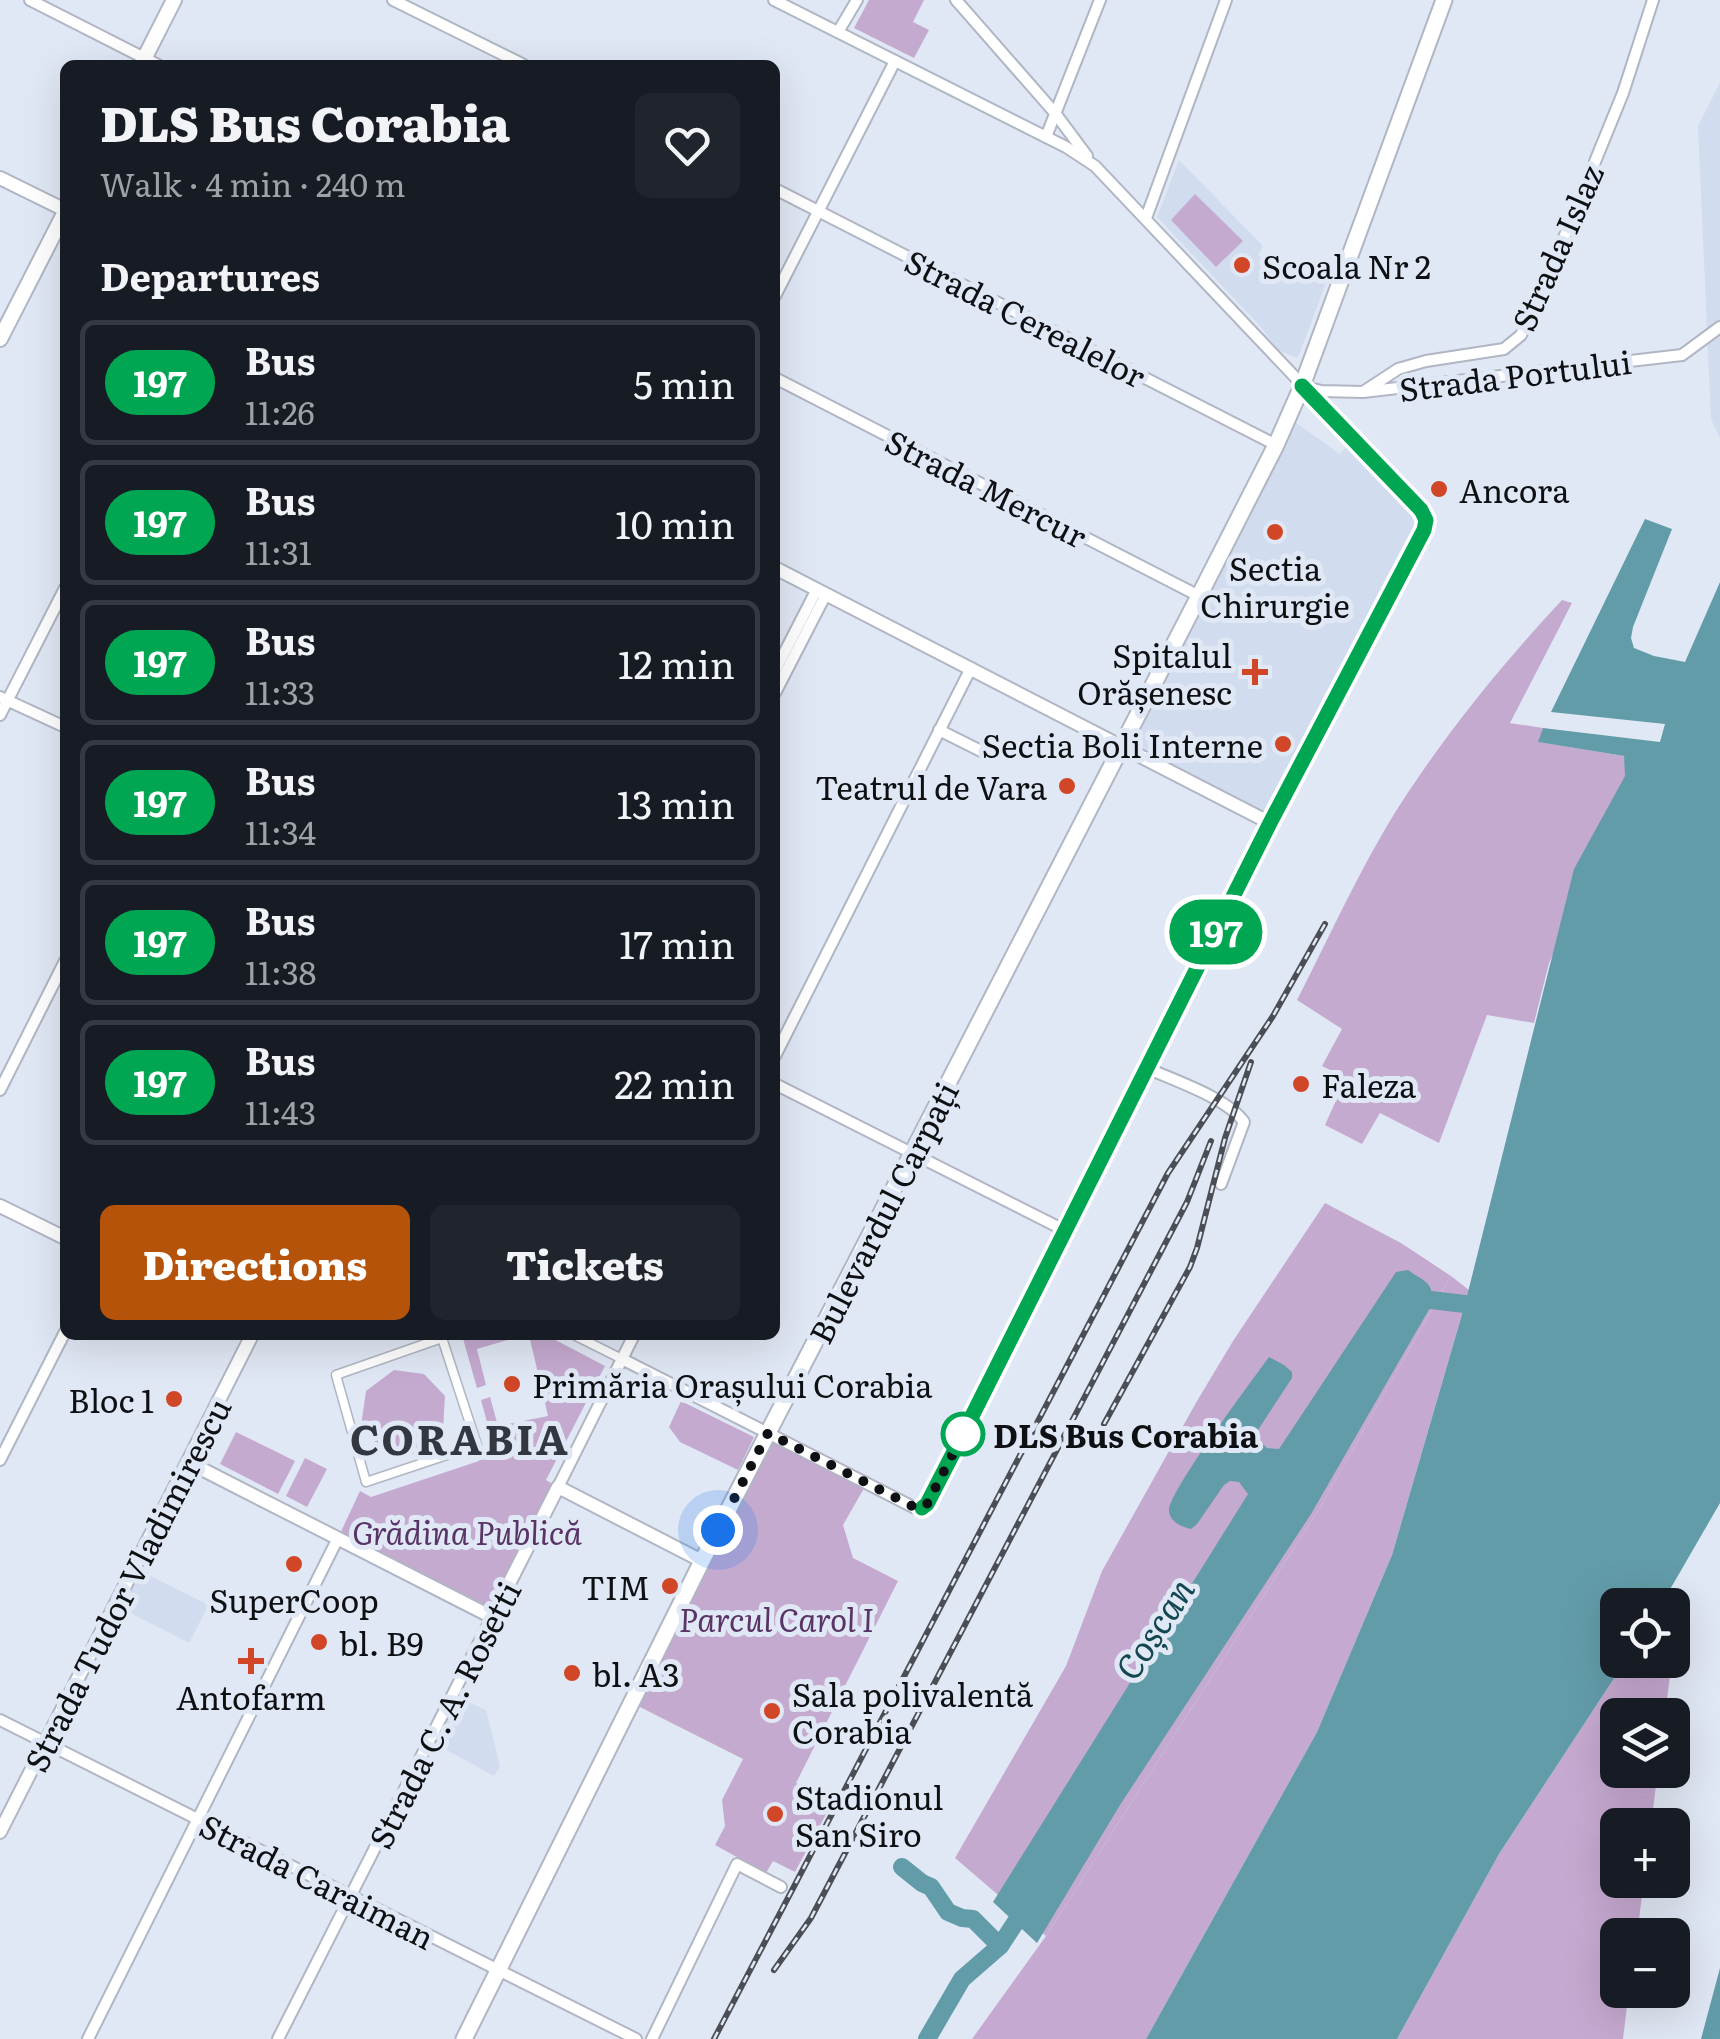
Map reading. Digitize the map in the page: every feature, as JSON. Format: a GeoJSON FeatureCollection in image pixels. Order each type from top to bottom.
{"type":"FeatureCollection","features":[{"type":"Feature","properties":{"kind":"main road"},"geometry":{"type":"LineString","coordinates":[[149,60],[174,0]]}},
{"type":"Feature","properties":{"kind":"main road","name":"Bulevardul Carpați"},"geometry":{"type":"LineString","coordinates":[[464,2039],[702,1562],[1276,445],[1302,386],[1444,0]]}},
{"type":"Feature","properties":{"kind":"main road"},"geometry":{"type":"LineString","coordinates":[[0,339],[60,221]]}},
{"type":"Feature","properties":{"kind":"street"},"geometry":{"type":"LineString","coordinates":[[30,0],[142,60]]}},
{"type":"Feature","properties":{"kind":"street"},"geometry":{"type":"LineString","coordinates":[[393,0],[514,60]]}},
{"type":"Feature","properties":{"kind":"street"},"geometry":{"type":"LineString","coordinates":[[774,0],[1046,136],[1095,166]]}},
{"type":"Feature","properties":{"kind":"street"},"geometry":{"type":"LineString","coordinates":[[838,32],[857,0]]}},
{"type":"Feature","properties":{"kind":"street"},"geometry":{"type":"LineString","coordinates":[[584,1340],[916,1508],[927,1504],[1270,823],[1424,530],[1426,520],[1421,510],[1095,166],[1055,113],[956,0]]}},
{"type":"Feature","properties":{"kind":"street"},"geometry":{"type":"LineString","coordinates":[[1046,136],[1100,0]]}},
{"type":"Feature","properties":{"kind":"street"},"geometry":{"type":"LineString","coordinates":[[1146,218],[1226,0]]}},
{"type":"Feature","properties":{"kind":"street","name":"Strada Islaz"},"geometry":{"type":"LineString","coordinates":[[1362,392],[1398,370],[1426,361],[1504,349],[1521,334],[1622,93],[1653,0]]}},
{"type":"Feature","properties":{"kind":"street"},"geometry":{"type":"LineString","coordinates":[[780,286],[894,61]]}},
{"type":"Feature","properties":{"kind":"street"},"geometry":{"type":"LineString","coordinates":[[0,178],[60,208]]}},
{"type":"Feature","properties":{"kind":"street","name":"Strada Cerealelor"},"geometry":{"type":"LineString","coordinates":[[780,192],[1276,445]]}},
{"type":"Feature","properties":{"kind":"street","name":"Strada Portului"},"geometry":{"type":"LineString","coordinates":[[1302,386],[1321,391],[1362,392],[1682,354],[1720,326]]}},
{"type":"Feature","properties":{"kind":"street","name":"Strada Mercur"},"geometry":{"type":"LineString","coordinates":[[780,381],[1200,596]]}},
{"type":"Feature","properties":{"kind":"street"},"geometry":{"type":"LineString","coordinates":[[780,571],[1270,823]]}},
{"type":"Feature","properties":{"kind":"street"},"geometry":{"type":"LineString","coordinates":[[780,662],[821,592]]}},
{"type":"Feature","properties":{"kind":"street"},"geometry":{"type":"LineString","coordinates":[[780,682],[821,592]]}},
{"type":"Feature","properties":{"kind":"street"},"geometry":{"type":"LineString","coordinates":[[0,715],[4,698],[60,597]]}},
{"type":"Feature","properties":{"kind":"street"},"geometry":{"type":"LineString","coordinates":[[780,1046],[970,668]]}},
{"type":"Feature","properties":{"kind":"street"},"geometry":{"type":"LineString","coordinates":[[4,698],[60,726]]}},
{"type":"Feature","properties":{"kind":"street"},"geometry":{"type":"LineString","coordinates":[[940,730],[987,754]]}},
{"type":"Feature","properties":{"kind":"street"},"geometry":{"type":"LineString","coordinates":[[0,1090],[60,970]]}},
{"type":"Feature","properties":{"kind":"street"},"geometry":{"type":"LineString","coordinates":[[1148,1069],[1203,1094],[1238,1114],[1244,1122],[1221,1184]]}},
{"type":"Feature","properties":{"kind":"street"},"geometry":{"type":"LineString","coordinates":[[780,1087],[1064,1230]]}},
{"type":"Feature","properties":{"kind":"street"},"geometry":{"type":"LineString","coordinates":[[0,1206],[60,1236]]}},
{"type":"Feature","properties":{"kind":"street"},"geometry":{"type":"LineString","coordinates":[[0,1460],[61,1340]]}},
{"type":"Feature","properties":{"kind":"street","name":"Strada Tudor Vladimirescu"},"geometry":{"type":"LineString","coordinates":[[0,1832],[249,1340]]}},
{"type":"Feature","properties":{"kind":"street"},"geometry":{"type":"LineString","coordinates":[[436,1340],[336,1375],[366,1482],[477,1445],[443,1340]]}},
{"type":"Feature","properties":{"kind":"street","name":"Strada C. A. Rosetti"},"geometry":{"type":"LineString","coordinates":[[278,2039],[632,1340]]}},
{"type":"Feature","properties":{"kind":"street"},"geometry":{"type":"LineString","coordinates":[[188,1462],[492,1617]]}},
{"type":"Feature","properties":{"kind":"street"},"geometry":{"type":"LineString","coordinates":[[558,1487],[702,1562]]}},
{"type":"Feature","properties":{"kind":"street"},"geometry":{"type":"LineString","coordinates":[[88,2039],[338,1538]]}},
{"type":"Feature","properties":{"kind":"street","name":"Strada Caraiman"},"geometry":{"type":"LineString","coordinates":[[0,1720],[636,2039]]}},
{"type":"Feature","properties":{"kind":"street"},"geometry":{"type":"LineString","coordinates":[[652,2039],[738,1864],[781,1886]]}},
{"type":"Feature","properties":{"kind":"shaded area"},"geometry":{"type":"Polygon","coordinates":[[[1720,83],[1720,438],[1711,419],[1698,126],[1720,83]]]}},
{"type":"Feature","properties":{"kind":"shaded area","name":"Scoala Nr 2"},"geometry":{"type":"Polygon","coordinates":[[[1179,160],[1263,246],[1258,255],[1326,283],[1298,358],[1279,351],[1157,217],[1179,160]]]}},
{"type":"Feature","properties":{"kind":"shaded area","name":"Spitalul Orășenesc"},"geometry":{"type":"Polygon","coordinates":[[[1288,417],[1340,454],[1353,439],[1426,520],[1270,823],[1123,747],[1288,417]]]}},
{"type":"Feature","properties":{"kind":"shaded area"},"geometry":{"type":"Polygon","coordinates":[[[1451,1276],[1469,1290],[1392,1555],[1317,1732],[1146,2039],[972,2039],[1046,1936],[1319,1509],[1451,1276]]]}},
{"type":"Feature","properties":{"kind":"shaded area"},"geometry":{"type":"Polygon","coordinates":[[[135,1568],[205,1603],[207,1608],[189,1643],[115,1605],[135,1568]]]}},
{"type":"Feature","properties":{"kind":"shaded area"},"geometry":{"type":"Polygon","coordinates":[[[1614,1678],[1670,1678],[1667,1698],[1601,1698],[1614,1678]]]}},
{"type":"Feature","properties":{"kind":"shaded area"},"geometry":{"type":"Polygon","coordinates":[[[453,1695],[486,1710],[500,1766],[494,1776],[430,1741],[453,1695]]]}},
{"type":"Feature","properties":{"kind":"shaded area"},"geometry":{"type":"Polygon","coordinates":[[[1600,1700],[1600,1788],[1656,1788],[1653,1808],[1600,1808],[1600,1898],[1642,1898],[1639,1918],[1600,1918],[1600,2008],[1627,2008],[1623,2039],[1397,2039],[1499,1854],[1600,1700]]]}},
{"type":"Feature","properties":{"kind":"green space"},"geometry":{"type":"Polygon","coordinates":[[[869,0],[924,0],[913,22],[929,30],[914,58],[854,28],[869,0]]]}},
{"type":"Feature","properties":{"kind":"green space"},"geometry":{"type":"Polygon","coordinates":[[[1195,194],[1243,241],[1216,267],[1171,220],[1195,194]]]}},
{"type":"Feature","properties":{"kind":"green space"},"geometry":{"type":"Polygon","coordinates":[[[1562,600],[1572,603],[1510,723],[1543,728],[1539,742],[1624,756],[1628,780],[1549,963],[1534,1023],[1487,1015],[1439,1143],[1380,1113],[1362,1144],[1325,1125],[1346,1078],[1322,1066],[1342,1029],[1297,1000],[1362,871],[1405,797],[1479,695],[1562,600]]]}},
{"type":"Feature","properties":{"kind":"green space"},"geometry":{"type":"Polygon","coordinates":[[[1325,1203],[1401,1243],[1451,1276],[1319,1509],[1046,1936],[955,1858],[1066,1666],[1102,1571],[1197,1401],[1325,1203]]]}},
{"type":"Feature","properties":{"kind":"green space"},"geometry":{"type":"Polygon","coordinates":[[[463,1340],[507,1340],[477,1349],[486,1385],[477,1388],[463,1340]]]}},
{"type":"Feature","properties":{"kind":"green space","name":"Grădina Publică"},"geometry":{"type":"Polygon","coordinates":[[[530,1340],[556,1340],[605,1366],[546,1480],[558,1487],[492,1617],[338,1538],[360,1491],[371,1497],[479,1461],[491,1437],[481,1400],[490,1397],[498,1426],[548,1416],[530,1340]]]}},
{"type":"Feature","properties":{"kind":"green space"},"geometry":{"type":"Polygon","coordinates":[[[394,1370],[424,1374],[445,1396],[443,1429],[416,1454],[383,1451],[361,1426],[366,1391],[394,1370]]]}},
{"type":"Feature","properties":{"kind":"green space"},"geometry":{"type":"Polygon","coordinates":[[[681,1401],[754,1437],[738,1470],[680,1442],[669,1427],[681,1401]]]}},
{"type":"Feature","properties":{"kind":"green space"},"geometry":{"type":"Polygon","coordinates":[[[236,1432],[295,1461],[278,1494],[220,1464],[236,1432]]]}},
{"type":"Feature","properties":{"kind":"green space","name":"Parcul Carol I"},"geometry":{"type":"Polygon","coordinates":[[[768,1433],[867,1483],[843,1525],[853,1558],[898,1581],[796,1783],[832,1803],[795,1872],[773,1861],[766,1873],[715,1845],[725,1826],[722,1800],[743,1759],[630,1702],[768,1433]]]}},
{"type":"Feature","properties":{"kind":"green space"},"geometry":{"type":"Polygon","coordinates":[[[305,1458],[327,1469],[307,1507],[286,1496],[305,1458]]]}},
{"type":"Feature","properties":{"kind":"water"},"geometry":{"type":"Polygon","coordinates":[[[1645,519],[1672,529],[1631,638],[1634,648],[1685,662],[1720,582],[1720,1503],[1671,1588],[1600,1588],[1600,1678],[1614,1678],[1499,1854],[1397,2039],[1146,2039],[1317,1732],[1392,1555],[1465,1304],[1574,869],[1625,776],[1624,756],[1538,742],[1543,728],[1660,742],[1665,724],[1551,712],[1645,519]]]}},
{"type":"Feature","properties":{"kind":"water"},"geometry":{"type":"Polygon","coordinates":[[[1408,1270],[1430,1287],[1431,1306],[1311,1514],[1120,1805],[1037,1943],[993,1902],[1248,1494],[1239,1482],[1230,1481],[1191,1529],[1171,1518],[1173,1499],[1213,1434],[1269,1357],[1292,1372],[1292,1378],[1254,1436],[1267,1448],[1279,1449],[1396,1272],[1408,1270]]]}},
{"type":"Feature","properties":{"kind":"water"},"geometry":{"type":"Polygon","coordinates":[[[1720,1968],[1720,2039],[1701,2039],[1720,1968]]]}},
{"type":"Feature","properties":{"kind":"waterway","name":"Coșcan"},"geometry":{"type":"LineString","coordinates":[[1408,1303],[1422,1299],[1465,1304]]}},
{"type":"Feature","properties":{"kind":"waterway"},"geometry":{"type":"LineString","coordinates":[[902,1867],[931,1887],[948,1912],[973,1919],[1000,1946]]}},
{"type":"Feature","properties":{"kind":"waterway","name":"Coșcan"},"geometry":{"type":"LineString","coordinates":[[927,2039],[962,1979],[1000,1946],[1027,1905]]}},
{"type":"Feature","properties":{"kind":"railway"},"geometry":{"type":"LineString","coordinates":[[714,2039],[1168,1173],[1273,1016],[1325,924]]}},
{"type":"Feature","properties":{"kind":"railway"},"geometry":{"type":"LineString","coordinates":[[1104,1424],[1190,1267],[1225,1138],[1251,1062]]}},
{"type":"Feature","properties":{"kind":"railway"},"geometry":{"type":"LineString","coordinates":[[774,1970],[811,1918],[1187,1202],[1211,1141]]}},
{"type":"Feature","properties":{"kind":"bus line","name":"197"},"geometry":{"type":"LineString","coordinates":[[922,1508],[964,1432],[1270,823],[1424,530],[1426,520],[1421,510],[1302,386]]}},
{"type":"Feature","properties":{"kind":"place","name":"Scoala Nr 2"},"geometry":{"type":"Point","coordinates":[1242,265]}},
{"type":"Feature","properties":{"kind":"place","name":"Ancora"},"geometry":{"type":"Point","coordinates":[1439,489]}},
{"type":"Feature","properties":{"kind":"place","name":"Sectia Chirurgie"},"geometry":{"type":"Point","coordinates":[1275,532]}},
{"type":"Feature","properties":{"kind":"place","name":"Spitalul Orășenesc"},"geometry":{"type":"Point","coordinates":[1255,672]}},
{"type":"Feature","properties":{"kind":"place","name":"Sectia Boli Interne"},"geometry":{"type":"Point","coordinates":[1283,744]}},
{"type":"Feature","properties":{"kind":"place","name":"Teatrul de Vara"},"geometry":{"type":"Point","coordinates":[1067,786]}},
{"type":"Feature","properties":{"kind":"place","name":"Faleza"},"geometry":{"type":"Point","coordinates":[1301,1084]}},
{"type":"Feature","properties":{"kind":"place","name":"Primăria Orașului Corabia"},"geometry":{"type":"Point","coordinates":[512,1384]}},
{"type":"Feature","properties":{"kind":"place","name":"Bloc 1"},"geometry":{"type":"Point","coordinates":[174,1399]}},
{"type":"Feature","properties":{"kind":"place","name":"DLS Bus Corabia"},"geometry":{"type":"Point","coordinates":[963,1434]}},
{"type":"Feature","properties":{"kind":"place","name":"SuperCoop"},"geometry":{"type":"Point","coordinates":[294,1564]}},
{"type":"Feature","properties":{"kind":"place","name":"TIM"},"geometry":{"type":"Point","coordinates":[670,1586]}},
{"type":"Feature","properties":{"kind":"place","name":"bl. B9"},"geometry":{"type":"Point","coordinates":[319,1642]}},
{"type":"Feature","properties":{"kind":"place","name":"Antofarm"},"geometry":{"type":"Point","coordinates":[251,1661]}},
{"type":"Feature","properties":{"kind":"place","name":"bl. A3"},"geometry":{"type":"Point","coordinates":[572,1673]}},
{"type":"Feature","properties":{"kind":"place","name":"Sala polivalentă Corabia"},"geometry":{"type":"Point","coordinates":[772,1711]}},
{"type":"Feature","properties":{"kind":"place","name":"Stadionul San Siro"},"geometry":{"type":"Point","coordinates":[775,1814]}},
{"type":"Feature","properties":{"kind":"district","name":"CORABIA"},"geometry":{"type":"Point","coordinates":[460,1437]}},
{"type":"Feature","properties":{"kind":"route"},"geometry":{"type":"LineString","coordinates":[[718,1530],[768,1433],[916,1508],[927,1504],[963,1434]]}}]}
